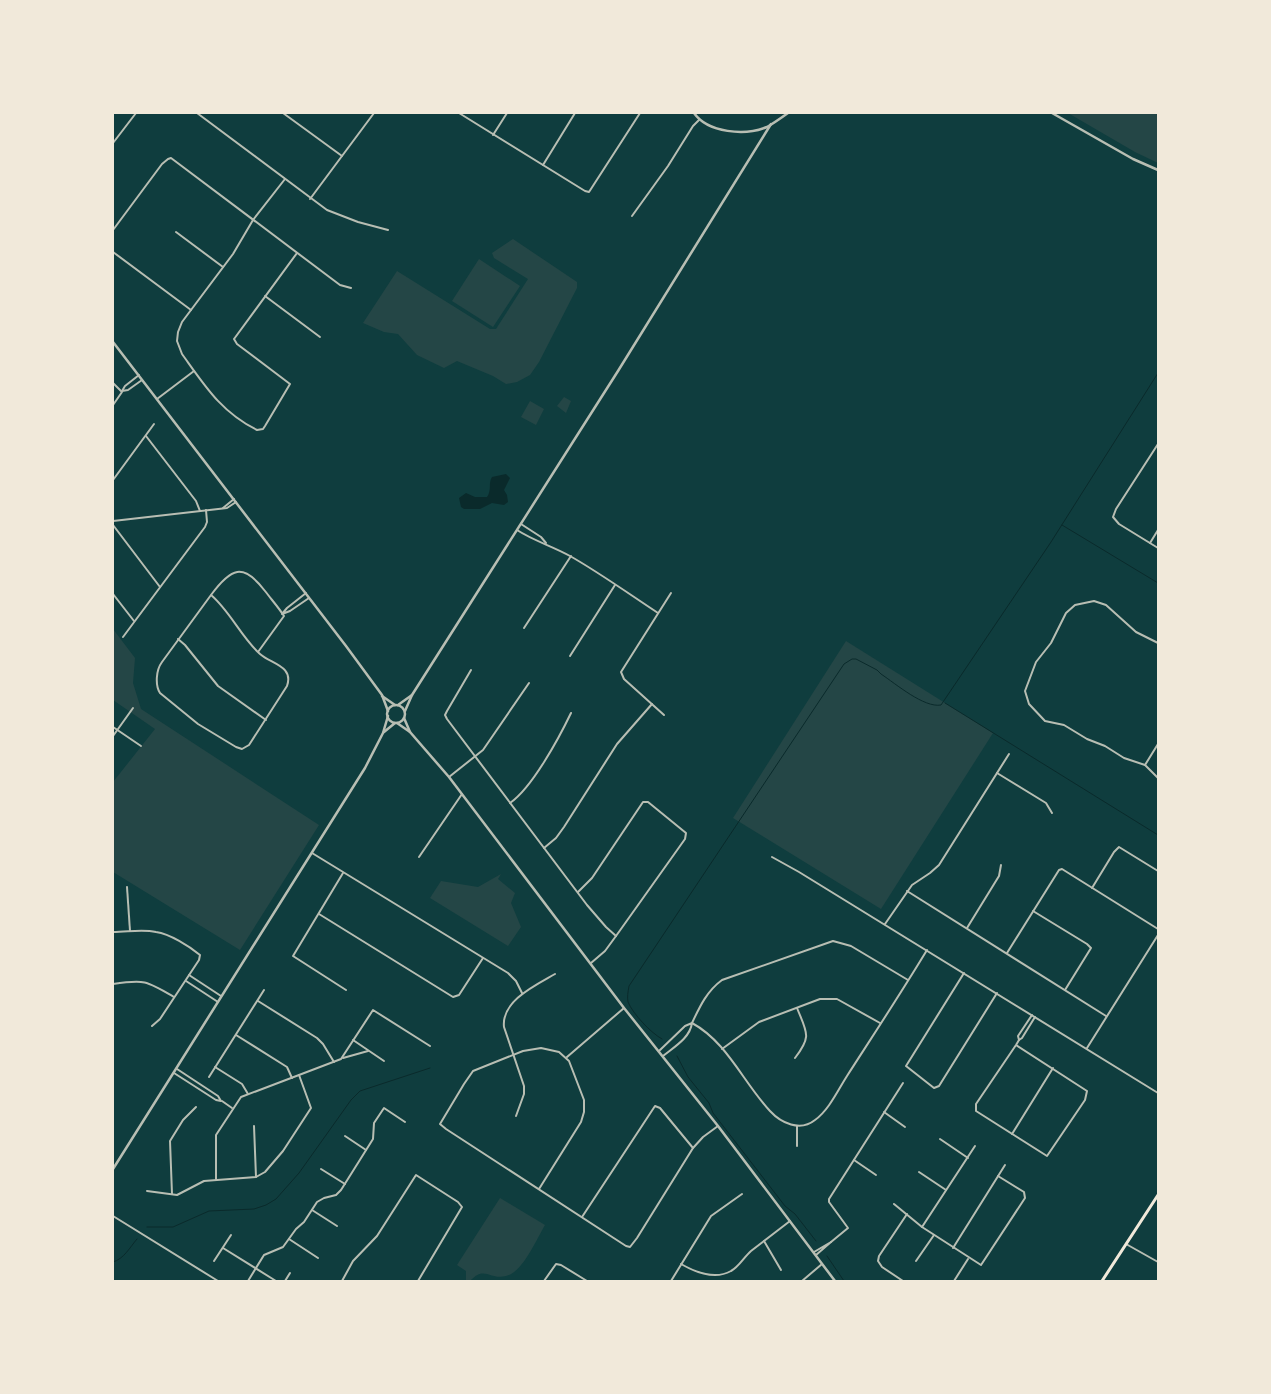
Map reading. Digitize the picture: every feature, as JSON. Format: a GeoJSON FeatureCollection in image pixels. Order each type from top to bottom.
{"type":"FeatureCollection","features":[{"type":"Feature","properties":{"kind":"main road"},"geometry":{"type":"LineString","coordinates":[[1102,1281],[1158,1195]]}},
{"type":"Feature","properties":{"kind":"street"},"geometry":{"type":"LineString","coordinates":[[113,143],[136,113]]}},
{"type":"Feature","properties":{"kind":"street"},"geometry":{"type":"LineString","coordinates":[[199,113],[310,199],[336,214],[388,230]]}},
{"type":"Feature","properties":{"kind":"street"},"geometry":{"type":"LineString","coordinates":[[283,113],[342,156]]}},
{"type":"Feature","properties":{"kind":"street"},"geometry":{"type":"LineString","coordinates":[[310,199],[373,113]]}},
{"type":"Feature","properties":{"kind":"street"},"geometry":{"type":"LineString","coordinates":[[459,113],[584,191],[589,192],[640,113]]}},
{"type":"Feature","properties":{"kind":"street"},"geometry":{"type":"LineString","coordinates":[[493,135],[507,113]]}},
{"type":"Feature","properties":{"kind":"street"},"geometry":{"type":"LineString","coordinates":[[543,165],[575,113]]}},
{"type":"Feature","properties":{"kind":"street"},"geometry":{"type":"LineString","coordinates":[[694,113],[699,120],[708,126],[726,131],[756,130],[771,124],[788,113]]}},
{"type":"Feature","properties":{"kind":"street"},"geometry":{"type":"LineString","coordinates":[[1052,113],[1133,159],[1158,170]]}},
{"type":"Feature","properties":{"kind":"street"},"geometry":{"type":"LineString","coordinates":[[632,216],[668,166],[693,126],[699,120]]}},
{"type":"Feature","properties":{"kind":"street"},"geometry":{"type":"LineString","coordinates":[[410,732],[404,718],[405,711],[412,695],[521,524],[771,124]]}},
{"type":"Feature","properties":{"kind":"street"},"geometry":{"type":"LineString","coordinates":[[113,230],[168,159],[174,160],[340,285],[351,288]]}},
{"type":"Feature","properties":{"kind":"street"},"geometry":{"type":"LineString","coordinates":[[285,179],[253,220],[223,267],[191,310],[179,328],[177,341],[182,354],[223,408],[254,429],[260,430],[265,426],[290,384],[235,341],[235,337],[297,253]]}},
{"type":"Feature","properties":{"kind":"street"},"geometry":{"type":"LineString","coordinates":[[176,232],[223,267]]}},
{"type":"Feature","properties":{"kind":"street"},"geometry":{"type":"LineString","coordinates":[[113,252],[191,310]]}},
{"type":"Feature","properties":{"kind":"street"},"geometry":{"type":"LineString","coordinates":[[265,296],[320,337]]}},
{"type":"Feature","properties":{"kind":"street"},"geometry":{"type":"LineString","coordinates":[[113,342],[234,498],[309,598],[382,696],[388,711],[383,733],[365,768],[113,1169]]}},
{"type":"Feature","properties":{"kind":"street"},"geometry":{"type":"LineString","coordinates":[[157,400],[194,371]]}},
{"type":"Feature","properties":{"kind":"street"},"geometry":{"type":"LineString","coordinates":[[113,405],[121,395],[125,386],[139,375]]}},
{"type":"Feature","properties":{"kind":"street"},"geometry":{"type":"LineString","coordinates":[[122,391],[128,390],[142,380]]}},
{"type":"Feature","properties":{"kind":"street"},"geometry":{"type":"LineString","coordinates":[[113,383],[122,391]]}},
{"type":"Feature","properties":{"kind":"street"},"geometry":{"type":"LineString","coordinates":[[113,480],[154,424]]}},
{"type":"Feature","properties":{"kind":"street"},"geometry":{"type":"LineString","coordinates":[[146,436],[196,501],[200,511]]}},
{"type":"Feature","properties":{"kind":"street"},"geometry":{"type":"LineString","coordinates":[[1158,444],[1116,509],[1113,517],[1119,524],[1158,548]]}},
{"type":"Feature","properties":{"kind":"street"},"geometry":{"type":"LineString","coordinates":[[223,508],[234,498]]}},
{"type":"Feature","properties":{"kind":"street"},"geometry":{"type":"LineString","coordinates":[[113,521],[227,508],[236,502]]}},
{"type":"Feature","properties":{"kind":"street"},"geometry":{"type":"LineString","coordinates":[[123,637],[205,527],[206,510]]}},
{"type":"Feature","properties":{"kind":"street"},"geometry":{"type":"LineString","coordinates":[[521,524],[541,537],[546,543]]}},
{"type":"Feature","properties":{"kind":"street"},"geometry":{"type":"LineString","coordinates":[[113,525],[160,587]]}},
{"type":"Feature","properties":{"kind":"street"},"geometry":{"type":"LineString","coordinates":[[517,530],[539,542],[546,543],[571,556],[658,613]]}},
{"type":"Feature","properties":{"kind":"street"},"geometry":{"type":"LineString","coordinates":[[1150,543],[1158,530]]}},
{"type":"Feature","properties":{"kind":"street"},"geometry":{"type":"LineString","coordinates":[[524,628],[571,556]]}},
{"type":"Feature","properties":{"kind":"street"},"geometry":{"type":"LineString","coordinates":[[210,594],[226,610],[258,652],[285,669],[288,678],[287,686],[249,745],[242,749],[200,726],[160,693],[157,686],[160,665],[210,594],[227,576],[233,573],[242,572],[249,574],[256,580],[282,614],[283,620],[258,652]]}},
{"type":"Feature","properties":{"kind":"street"},"geometry":{"type":"LineString","coordinates":[[570,656],[615,585]]}},
{"type":"Feature","properties":{"kind":"street"},"geometry":{"type":"LineString","coordinates":[[664,715],[624,678],[621,672],[671,593]]}},
{"type":"Feature","properties":{"kind":"street"},"geometry":{"type":"LineString","coordinates":[[113,594],[134,622]]}},
{"type":"Feature","properties":{"kind":"street"},"geometry":{"type":"LineString","coordinates":[[282,614],[287,608],[306,594]]}},
{"type":"Feature","properties":{"kind":"street"},"geometry":{"type":"LineString","coordinates":[[282,614],[290,611],[309,598]]}},
{"type":"Feature","properties":{"kind":"street"},"geometry":{"type":"LineString","coordinates":[[1158,643],[1136,632],[1106,604],[1094,601],[1075,605],[1066,612],[1051,643],[1036,662],[1025,688],[1025,694],[1029,704],[1045,721],[1064,724],[1088,739],[1106,746],[1124,758],[1145,765],[1158,778]]}},
{"type":"Feature","properties":{"kind":"street"},"geometry":{"type":"LineString","coordinates":[[178,639],[185,645],[218,686],[266,720]]}},
{"type":"Feature","properties":{"kind":"street"},"geometry":{"type":"LineString","coordinates":[[471,670],[445,716],[475,758],[596,917],[616,936]]}},
{"type":"Feature","properties":{"kind":"street"},"geometry":{"type":"LineString","coordinates":[[449,777],[475,758],[492,739],[529,683]]}},
{"type":"Feature","properties":{"kind":"street"},"geometry":{"type":"LineString","coordinates":[[388,711],[412,695]]}},
{"type":"Feature","properties":{"kind":"street"},"geometry":{"type":"LineString","coordinates":[[382,696],[405,711]]}},
{"type":"Feature","properties":{"kind":"street"},"geometry":{"type":"LineString","coordinates":[[544,848],[556,838],[564,827],[617,744],[652,704]]}},
{"type":"Feature","properties":{"kind":"street"},"geometry":{"type":"LineString","coordinates":[[113,736],[133,708]]}},
{"type":"Feature","properties":{"kind":"street"},"geometry":{"type":"LineString","coordinates":[[510,803],[517,798],[530,782],[571,713]]}},
{"type":"Feature","properties":{"kind":"street"},"geometry":{"type":"LineString","coordinates":[[388,716],[391,721],[397,723],[410,732],[449,777],[624,1008],[718,1126],[835,1281]]}},
{"type":"Feature","properties":{"kind":"street"},"geometry":{"type":"LineString","coordinates":[[383,733],[404,718]]}},
{"type":"Feature","properties":{"kind":"street"},"geometry":{"type":"LineString","coordinates":[[113,727],[140,746]]}},
{"type":"Feature","properties":{"kind":"street"},"geometry":{"type":"LineString","coordinates":[[1145,765],[1158,744]]}},
{"type":"Feature","properties":{"kind":"street"},"geometry":{"type":"LineString","coordinates":[[885,924],[907,891],[939,865],[1009,754]]}},
{"type":"Feature","properties":{"kind":"street"},"geometry":{"type":"LineString","coordinates":[[997,773],[1046,802],[1052,813]]}},
{"type":"Feature","properties":{"kind":"street"},"geometry":{"type":"LineString","coordinates":[[419,857],[462,794]]}},
{"type":"Feature","properties":{"kind":"street"},"geometry":{"type":"LineString","coordinates":[[578,892],[592,878],[640,805],[644,802],[648,802],[683,830],[686,836],[605,951],[591,963]]}},
{"type":"Feature","properties":{"kind":"street"},"geometry":{"type":"LineString","coordinates":[[1092,888],[1114,852],[1119,847],[1158,871]]}},
{"type":"Feature","properties":{"kind":"street"},"geometry":{"type":"LineString","coordinates":[[312,853],[512,977],[522,992]]}},
{"type":"Feature","properties":{"kind":"street"},"geometry":{"type":"LineString","coordinates":[[772,857],[781,860],[1158,1093]]}},
{"type":"Feature","properties":{"kind":"street"},"geometry":{"type":"LineString","coordinates":[[967,928],[999,876],[1002,865]]}},
{"type":"Feature","properties":{"kind":"street"},"geometry":{"type":"LineString","coordinates":[[1007,953],[1059,870],[1062,869],[1158,929]]}},
{"type":"Feature","properties":{"kind":"street"},"geometry":{"type":"LineString","coordinates":[[343,873],[293,956],[346,990]]}},
{"type":"Feature","properties":{"kind":"street"},"geometry":{"type":"LineString","coordinates":[[127,888],[130,931]]}},
{"type":"Feature","properties":{"kind":"street"},"geometry":{"type":"LineString","coordinates":[[907,891],[1106,1016]]}},
{"type":"Feature","properties":{"kind":"street"},"geometry":{"type":"LineString","coordinates":[[1033,911],[1087,944],[1091,948],[1065,990]]}},
{"type":"Feature","properties":{"kind":"street"},"geometry":{"type":"LineString","coordinates":[[319,914],[453,997],[459,995],[483,958]]}},
{"type":"Feature","properties":{"kind":"street"},"geometry":{"type":"LineString","coordinates":[[113,932],[150,931],[165,934],[200,955],[199,960],[186,981],[160,1019],[152,1026]]}},
{"type":"Feature","properties":{"kind":"street"},"geometry":{"type":"LineString","coordinates":[[1086,1048],[1158,935]]}},
{"type":"Feature","properties":{"kind":"street"},"geometry":{"type":"LineString","coordinates":[[663,1056],[691,1031],[692,1023],[698,1009],[710,990],[722,980],[833,941],[851,946],[908,980]]}},
{"type":"Feature","properties":{"kind":"street"},"geometry":{"type":"LineString","coordinates":[[692,1023],[708,1034],[722,1049],[769,1110],[783,1122],[797,1126],[810,1123],[822,1114],[926,950]]}},
{"type":"Feature","properties":{"kind":"street"},"geometry":{"type":"LineString","coordinates":[[964,973],[906,1066],[908,1070],[934,1088],[939,1086],[996,993]]}},
{"type":"Feature","properties":{"kind":"street"},"geometry":{"type":"LineString","coordinates":[[516,1116],[524,1091],[514,1054],[504,1027],[504,1018],[522,992],[555,974]]}},
{"type":"Feature","properties":{"kind":"street"},"geometry":{"type":"LineString","coordinates":[[189,975],[222,996]]}},
{"type":"Feature","properties":{"kind":"street"},"geometry":{"type":"LineString","coordinates":[[113,984],[137,980],[150,983],[174,997]]}},
{"type":"Feature","properties":{"kind":"street"},"geometry":{"type":"LineString","coordinates":[[186,981],[219,1002]]}},
{"type":"Feature","properties":{"kind":"street"},"geometry":{"type":"LineString","coordinates":[[209,1077],[264,990]]}},
{"type":"Feature","properties":{"kind":"street"},"geometry":{"type":"LineString","coordinates":[[722,1049],[752,1025],[820,1000],[837,999],[880,1023]]}},
{"type":"Feature","properties":{"kind":"street"},"geometry":{"type":"LineString","coordinates":[[258,1001],[320,1041],[334,1062]]}},
{"type":"Feature","properties":{"kind":"street"},"geometry":{"type":"LineString","coordinates":[[567,1058],[624,1008]]}},
{"type":"Feature","properties":{"kind":"street"},"geometry":{"type":"LineString","coordinates":[[795,1058],[805,1046],[806,1037],[797,1008]]}},
{"type":"Feature","properties":{"kind":"street"},"geometry":{"type":"LineString","coordinates":[[341,1059],[373,1010],[430,1046]]}},
{"type":"Feature","properties":{"kind":"street"},"geometry":{"type":"LineString","coordinates":[[1019,1040],[1018,1036],[1032,1015]]}},
{"type":"Feature","properties":{"kind":"street"},"geometry":{"type":"LineString","coordinates":[[1016,1044],[1087,1091],[1085,1100],[1047,1156],[976,1110],[976,1104],[1016,1044],[1022,1038],[1035,1017]]}},
{"type":"Feature","properties":{"kind":"street"},"geometry":{"type":"LineString","coordinates":[[659,1051],[685,1026],[692,1023]]}},
{"type":"Feature","properties":{"kind":"street"},"geometry":{"type":"LineString","coordinates":[[236,1035],[287,1067],[292,1078]]}},
{"type":"Feature","properties":{"kind":"street"},"geometry":{"type":"LineString","coordinates":[[353,1040],[384,1061]]}},
{"type":"Feature","properties":{"kind":"street"},"geometry":{"type":"LineString","coordinates":[[668,1043],[672,1048]]}},
{"type":"Feature","properties":{"kind":"street"},"geometry":{"type":"LineString","coordinates":[[539,1189],[581,1122],[584,1112],[584,1100],[567,1058],[559,1052],[543,1048],[529,1049],[514,1054],[473,1071],[440,1124],[582,1218],[630,1247],[693,1148],[709,1132],[718,1126]]}},
{"type":"Feature","properties":{"kind":"street"},"geometry":{"type":"LineString","coordinates":[[216,1180],[216,1135],[232,1108],[241,1097],[368,1050]]}},
{"type":"Feature","properties":{"kind":"street"},"geometry":{"type":"LineString","coordinates":[[215,1067],[242,1084],[248,1094]]}},
{"type":"Feature","properties":{"kind":"street"},"geometry":{"type":"LineString","coordinates":[[1012,1134],[1053,1068]]}},
{"type":"Feature","properties":{"kind":"street"},"geometry":{"type":"LineString","coordinates":[[177,1069],[218,1096],[232,1108]]}},
{"type":"Feature","properties":{"kind":"street"},"geometry":{"type":"LineString","coordinates":[[174,1073],[216,1100],[221,1100]]}},
{"type":"Feature","properties":{"kind":"street"},"geometry":{"type":"LineString","coordinates":[[147,1191],[180,1194],[204,1182],[256,1177],[265,1172],[283,1152],[311,1108],[299,1075]]}},
{"type":"Feature","properties":{"kind":"street"},"geometry":{"type":"LineString","coordinates":[[196,1087],[198,1083]]}},
{"type":"Feature","properties":{"kind":"street"},"geometry":{"type":"LineString","coordinates":[[816,1255],[825,1249],[848,1228],[829,1202],[829,1199],[903,1083]]}},
{"type":"Feature","properties":{"kind":"street"},"geometry":{"type":"LineString","coordinates":[[172,1194],[170,1141],[183,1120],[196,1106]]}},
{"type":"Feature","properties":{"kind":"street"},"geometry":{"type":"LineString","coordinates":[[582,1218],[653,1108],[657,1106],[660,1108],[693,1148]]}},
{"type":"Feature","properties":{"kind":"street"},"geometry":{"type":"LineString","coordinates":[[248,1281],[266,1253],[281,1249],[296,1229],[304,1222],[320,1199],[336,1195],[345,1184],[374,1137],[374,1123],[384,1108],[405,1122]]}},
{"type":"Feature","properties":{"kind":"street"},"geometry":{"type":"LineString","coordinates":[[884,1112],[905,1127]]}},
{"type":"Feature","properties":{"kind":"street"},"geometry":{"type":"LineString","coordinates":[[254,1126],[256,1177]]}},
{"type":"Feature","properties":{"kind":"street"},"geometry":{"type":"LineString","coordinates":[[797,1126],[797,1146]]}},
{"type":"Feature","properties":{"kind":"street"},"geometry":{"type":"LineString","coordinates":[[345,1136],[366,1150]]}},
{"type":"Feature","properties":{"kind":"street"},"geometry":{"type":"LineString","coordinates":[[940,1139],[968,1158]]}},
{"type":"Feature","properties":{"kind":"street"},"geometry":{"type":"LineString","coordinates":[[922,1227],[975,1146]]}},
{"type":"Feature","properties":{"kind":"street"},"geometry":{"type":"LineString","coordinates":[[854,1160],[876,1175]]}},
{"type":"Feature","properties":{"kind":"street"},"geometry":{"type":"LineString","coordinates":[[953,1248],[1005,1165]]}},
{"type":"Feature","properties":{"kind":"street"},"geometry":{"type":"LineString","coordinates":[[322,1169],[345,1184]]}},
{"type":"Feature","properties":{"kind":"street"},"geometry":{"type":"LineString","coordinates":[[919,1172],[947,1190]]}},
{"type":"Feature","properties":{"kind":"street"},"geometry":{"type":"LineString","coordinates":[[342,1281],[353,1261],[377,1236],[416,1176],[461,1205],[460,1212],[418,1281]]}},
{"type":"Feature","properties":{"kind":"street"},"geometry":{"type":"LineString","coordinates":[[894,1204],[922,1227],[981,1266],[1024,1201],[1026,1195],[1024,1192],[998,1176]]}},
{"type":"Feature","properties":{"kind":"street"},"geometry":{"type":"LineString","coordinates":[[671,1281],[711,1216],[742,1194]]}},
{"type":"Feature","properties":{"kind":"street"},"geometry":{"type":"LineString","coordinates":[[312,1210],[337,1226]]}},
{"type":"Feature","properties":{"kind":"street"},"geometry":{"type":"LineString","coordinates":[[903,1281],[882,1267],[878,1261],[879,1256],[907,1214]]}},
{"type":"Feature","properties":{"kind":"street"},"geometry":{"type":"LineString","coordinates":[[113,1216],[218,1281]]}},
{"type":"Feature","properties":{"kind":"street"},"geometry":{"type":"LineString","coordinates":[[681,1264],[697,1273],[717,1275],[725,1273],[736,1267],[749,1253],[790,1221]]}},
{"type":"Feature","properties":{"kind":"street"},"geometry":{"type":"LineString","coordinates":[[916,1261],[934,1235]]}},
{"type":"Feature","properties":{"kind":"street"},"geometry":{"type":"LineString","coordinates":[[214,1261],[231,1236]]}},
{"type":"Feature","properties":{"kind":"street"},"geometry":{"type":"LineString","coordinates":[[289,1239],[318,1258]]}},
{"type":"Feature","properties":{"kind":"street"},"geometry":{"type":"LineString","coordinates":[[764,1241],[781,1270]]}},
{"type":"Feature","properties":{"kind":"street"},"geometry":{"type":"LineString","coordinates":[[814,1252],[831,1242]]}},
{"type":"Feature","properties":{"kind":"street"},"geometry":{"type":"LineString","coordinates":[[1126,1244],[1158,1262]]}},
{"type":"Feature","properties":{"kind":"street"},"geometry":{"type":"LineString","coordinates":[[222,1248],[276,1281]]}},
{"type":"Feature","properties":{"kind":"street"},"geometry":{"type":"LineString","coordinates":[[954,1281],[969,1258]]}},
{"type":"Feature","properties":{"kind":"street"},"geometry":{"type":"LineString","coordinates":[[544,1281],[556,1264],[561,1265],[587,1281]]}},
{"type":"Feature","properties":{"kind":"street"},"geometry":{"type":"LineString","coordinates":[[802,1281],[822,1264]]}},
{"type":"Feature","properties":{"kind":"street"},"geometry":{"type":"LineString","coordinates":[[285,1281],[290,1272]]}},
{"type":"Feature","properties":{"kind":"shaded area"},"geometry":{"type":"Polygon","coordinates":[[[1068,113],[1158,113],[1158,163],[1135,152],[1068,113]]]}},
{"type":"Feature","properties":{"kind":"shaded area"},"geometry":{"type":"Polygon","coordinates":[[[513,239],[577,282],[577,288],[539,362],[530,375],[517,382],[506,384],[493,376],[457,361],[444,368],[417,355],[398,334],[384,332],[363,323],[397,271],[490,329],[496,329],[528,279],[494,258],[492,253],[513,239]]]}},
{"type":"Feature","properties":{"kind":"shaded area"},"geometry":{"type":"Polygon","coordinates":[[[479,259],[520,286],[493,327],[452,301],[479,259]]]}},
{"type":"Feature","properties":{"kind":"shaded area"},"geometry":{"type":"Polygon","coordinates":[[[564,397],[571,401],[566,413],[557,406],[564,397]]]}},
{"type":"Feature","properties":{"kind":"shaded area"},"geometry":{"type":"Polygon","coordinates":[[[530,401],[544,409],[536,425],[521,417],[530,401]]]}},
{"type":"Feature","properties":{"kind":"shaded area"},"geometry":{"type":"Polygon","coordinates":[[[506,474],[510,478],[504,490],[507,495],[508,502],[504,505],[492,503],[480,509],[464,509],[461,507],[459,498],[466,493],[475,497],[487,497],[492,477],[506,474]]]}},
{"type":"Feature","properties":{"kind":"shaded area"},"geometry":{"type":"Polygon","coordinates":[[[113,629],[135,658],[133,683],[141,709],[319,825],[240,950],[113,872],[113,782],[155,729],[113,700],[113,629]]]}},
{"type":"Feature","properties":{"kind":"shaded area"},"geometry":{"type":"Polygon","coordinates":[[[846,641],[993,733],[881,909],[733,818],[846,641]]]}},
{"type":"Feature","properties":{"kind":"shaded area"},"geometry":{"type":"Polygon","coordinates":[[[501,874],[498,879],[515,893],[511,903],[521,927],[508,946],[430,898],[441,881],[478,887],[501,874]]]}},
{"type":"Feature","properties":{"kind":"shaded area"},"geometry":{"type":"Polygon","coordinates":[[[500,1198],[545,1225],[528,1255],[512,1273],[500,1277],[484,1273],[475,1276],[470,1281],[466,1281],[466,1271],[457,1265],[500,1198]]]}},
{"type":"Feature","properties":{"kind":"waterway"},"geometry":{"type":"LineString","coordinates":[[662,1039],[643,1023],[630,1007],[628,1002],[629,986],[844,664],[852,659],[856,659],[877,670],[918,699],[934,705],[941,705],[1051,542],[1158,373]]}},
{"type":"Feature","properties":{"kind":"waterway"},"geometry":{"type":"LineString","coordinates":[[1062,525],[1158,583]]}},
{"type":"Feature","properties":{"kind":"waterway"},"geometry":{"type":"LineString","coordinates":[[945,703],[1158,835]]}},
{"type":"Feature","properties":{"kind":"waterway"},"geometry":{"type":"LineString","coordinates":[[677,1056],[688,1077],[709,1103],[713,1113],[785,1206],[795,1214],[816,1241]]}},
{"type":"Feature","properties":{"kind":"waterway"},"geometry":{"type":"LineString","coordinates":[[147,1227],[173,1227],[209,1211],[254,1209],[266,1205],[276,1199],[299,1173],[351,1100],[360,1091],[430,1068]]}},
{"type":"Feature","properties":{"kind":"waterway"},"geometry":{"type":"LineString","coordinates":[[113,1262],[124,1256],[137,1239]]}},
{"type":"Feature","properties":{"kind":"waterway"},"geometry":{"type":"LineString","coordinates":[[827,1256],[844,1281]]}}]}
